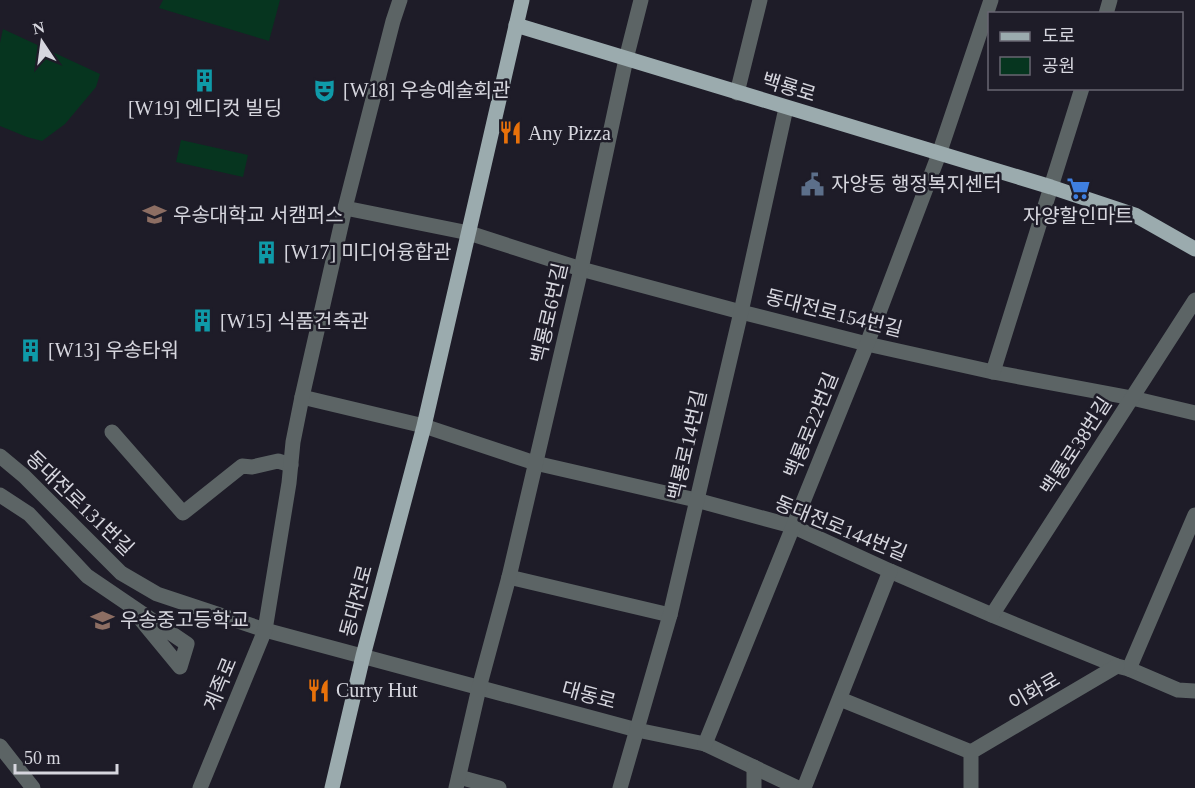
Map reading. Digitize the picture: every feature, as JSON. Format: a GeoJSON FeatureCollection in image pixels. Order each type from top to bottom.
{"type":"FeatureCollection","features":[{"type":"Feature","properties":{"kind":"main road","name":"동대전로"},"geometry":{"type":"LineString","coordinates":[[332,788],[363,656],[424,426],[520,1]]}},
{"type":"Feature","properties":{"kind":"main road","name":"백룡로"},"geometry":{"type":"LineString","coordinates":[[516,26],[1051,187],[1135,215],[1195,249]]}},
{"type":"Feature","properties":{"kind":"street"},"geometry":{"type":"LineString","coordinates":[[265,630],[293,442],[302,397],[345,208],[400,0]]}},
{"type":"Feature","properties":{"kind":"street","name":"백룡로6번길"},"geometry":{"type":"LineString","coordinates":[[498,788],[457,783],[479,688],[509,577],[641,0]]}},
{"type":"Feature","properties":{"kind":"street"},"geometry":{"type":"LineString","coordinates":[[737,93],[760,0]]}},
{"type":"Feature","properties":{"kind":"street","name":"백룡로22번길"},"geometry":{"type":"LineString","coordinates":[[705,744],[867,344],[939,154],[991,0]]}},
{"type":"Feature","properties":{"kind":"street"},"geometry":{"type":"LineString","coordinates":[[993,372],[1081,90]]}},
{"type":"Feature","properties":{"kind":"street","name":"백룡로14번길"},"geometry":{"type":"LineString","coordinates":[[620,788],[670,615],[786,108]]}},
{"type":"Feature","properties":{"kind":"street"},"geometry":{"type":"LineString","coordinates":[[345,208],[469,233]]}},
{"type":"Feature","properties":{"kind":"street","name":"동대전로154번길"},"geometry":{"type":"LineString","coordinates":[[469,233],[581,268],[867,344],[1195,413]]}},
{"type":"Feature","properties":{"kind":"street","name":"백룡로38번길"},"geometry":{"type":"LineString","coordinates":[[992,615],[1195,300]]}},
{"type":"Feature","properties":{"kind":"street"},"geometry":{"type":"LineString","coordinates":[[302,397],[424,426]]}},
{"type":"Feature","properties":{"kind":"street","name":"동대전로144번길"},"geometry":{"type":"LineString","coordinates":[[424,426],[535,463],[696,500],[792,526],[992,615],[1178,690],[1195,691]]}},
{"type":"Feature","properties":{"kind":"street"},"geometry":{"type":"LineString","coordinates":[[112,432],[183,513],[242,466],[278,461],[291,465]]}},
{"type":"Feature","properties":{"kind":"street","name":"동대전로131번길"},"geometry":{"type":"LineString","coordinates":[[0,456],[24,476],[120,573],[157,594],[265,630],[363,656]]}},
{"type":"Feature","properties":{"kind":"street"},"geometry":{"type":"LineString","coordinates":[[0,495],[29,514],[87,576],[128,604]]}},
{"type":"Feature","properties":{"kind":"street"},"geometry":{"type":"LineString","coordinates":[[1123,667],[1195,515]]}},
{"type":"Feature","properties":{"kind":"street"},"geometry":{"type":"LineString","coordinates":[[804,788],[890,571]]}},
{"type":"Feature","properties":{"kind":"street"},"geometry":{"type":"LineString","coordinates":[[509,577],[670,615]]}},
{"type":"Feature","properties":{"kind":"street","name":"계족로"},"geometry":{"type":"LineString","coordinates":[[200,788],[265,630]]}},
{"type":"Feature","properties":{"kind":"street","name":"대동로"},"geometry":{"type":"LineString","coordinates":[[363,656],[637,730],[705,744],[798,788]]}},
{"type":"Feature","properties":{"kind":"street","name":"이화로"},"geometry":{"type":"LineString","coordinates":[[971,752],[1123,667]]}},
{"type":"Feature","properties":{"kind":"street"},"geometry":{"type":"LineString","coordinates":[[840,699],[971,752],[971,788]]}},
{"type":"Feature","properties":{"kind":"street"},"geometry":{"type":"LineString","coordinates":[[0,746],[33,788]]}},
{"type":"Feature","properties":{"kind":"street"},"geometry":{"type":"LineString","coordinates":[[754,767],[754,788]]}},
{"type":"Feature","properties":{"kind":"green space"},"geometry":{"type":"Polygon","coordinates":[[[163,0],[280,0],[269,41],[159,8],[163,0]]]}},
{"type":"Feature","properties":{"kind":"green space"},"geometry":{"type":"Polygon","coordinates":[[[3,29],[100,74],[96,87],[65,124],[42,141],[0,126],[0,43],[3,29]]]}},
{"type":"Feature","properties":{"kind":"green space"},"geometry":{"type":"Polygon","coordinates":[[[181,140],[248,155],[243,177],[176,162],[181,140]]]}},
{"type":"Feature","properties":{"kind":"place","name":"[W19] 엔디컷 빌딩"},"geometry":{"type":"Point","coordinates":[205,80]}},
{"type":"Feature","properties":{"kind":"place","name":"[W18] 우송예술회관"},"geometry":{"type":"Point","coordinates":[325,90]}},
{"type":"Feature","properties":{"kind":"place","name":"Any Pizza"},"geometry":{"type":"Point","coordinates":[510,133]}},
{"type":"Feature","properties":{"kind":"place","name":"자양동 행정복지센터"},"geometry":{"type":"Point","coordinates":[813,184]}},
{"type":"Feature","properties":{"kind":"place","name":"자양할인마트"},"geometry":{"type":"Point","coordinates":[1078,188]}},
{"type":"Feature","properties":{"kind":"place","name":"우송대학교 서캠퍼스"},"geometry":{"type":"Point","coordinates":[155,215]}},
{"type":"Feature","properties":{"kind":"place","name":"[W17] 미디어융합관"},"geometry":{"type":"Point","coordinates":[266,252]}},
{"type":"Feature","properties":{"kind":"place","name":"[W15] 식품건축관"},"geometry":{"type":"Point","coordinates":[202,321]}},
{"type":"Feature","properties":{"kind":"place","name":"[W13] 우송타워"},"geometry":{"type":"Point","coordinates":[30,350]}},
{"type":"Feature","properties":{"kind":"place","name":"우송중고등학교"},"geometry":{"type":"Point","coordinates":[102,620]}},
{"type":"Feature","properties":{"kind":"place","name":"Curry Hut"},"geometry":{"type":"Point","coordinates":[318,690]}}]}
